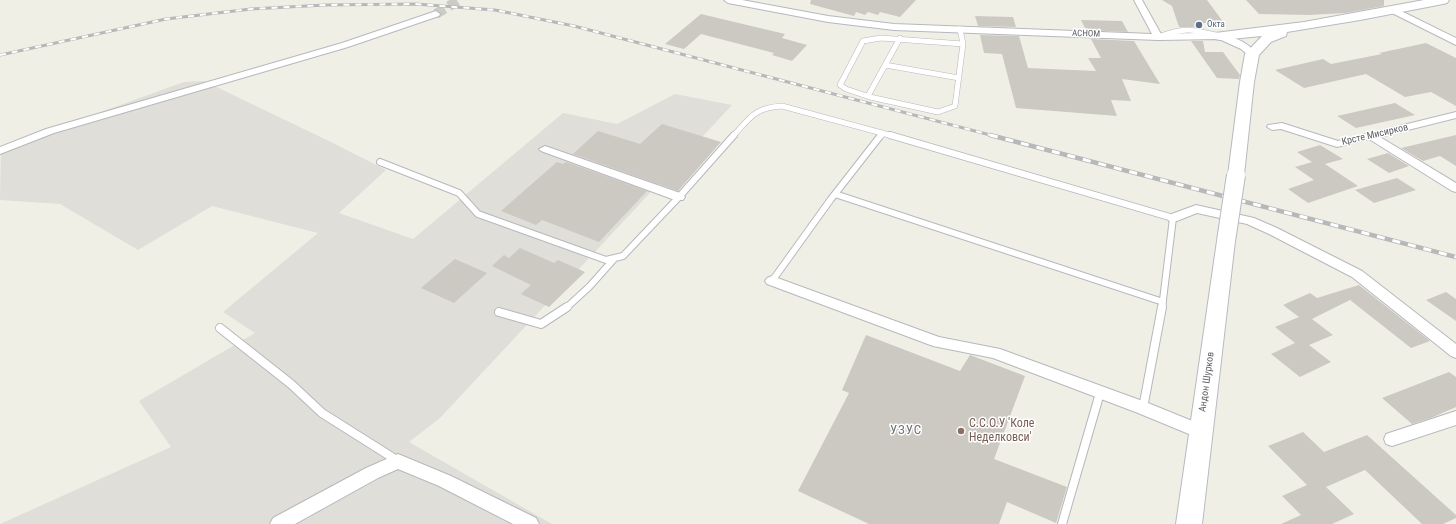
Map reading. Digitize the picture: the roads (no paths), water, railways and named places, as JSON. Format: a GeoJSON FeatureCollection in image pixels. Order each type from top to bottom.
{"type":"FeatureCollection","features":[{"type":"Feature","properties":{"kind":"main road","name":"АСНОМ"},"geometry":{"type":"LineString","coordinates":[[1220,36],[1292,28],[1443,0]]}},
{"type":"Feature","properties":{"kind":"main road"},"geometry":{"type":"LineString","coordinates":[[1252,54],[1266,39],[1292,28]]}},
{"type":"Feature","properties":{"kind":"main road","name":"Андон Шурков"},"geometry":{"type":"LineString","coordinates":[[1189,524],[1247,82],[1252,54]]}},
{"type":"Feature","properties":{"kind":"street","name":"АСНОМ"},"geometry":{"type":"LineString","coordinates":[[728,0],[828,19],[894,26],[1158,36],[1220,36]]}},
{"type":"Feature","properties":{"kind":"street"},"geometry":{"type":"LineString","coordinates":[[1138,0],[1158,36]]}},
{"type":"Feature","properties":{"kind":"street"},"geometry":{"type":"LineString","coordinates":[[1393,10],[1456,42]]}},
{"type":"Feature","properties":{"kind":"street"},"geometry":{"type":"LineString","coordinates":[[0,151],[50,131],[345,46],[436,14]]}},
{"type":"Feature","properties":{"kind":"street"},"geometry":{"type":"LineString","coordinates":[[1220,36],[1244,47],[1252,54]]}},
{"type":"Feature","properties":{"kind":"street","name":"Крсте Мисирков"},"geometry":{"type":"LineString","coordinates":[[1272,127],[1282,126],[1337,144],[1373,137],[1456,115]]}},
{"type":"Feature","properties":{"kind":"street"},"geometry":{"type":"LineString","coordinates":[[1373,137],[1456,188]]}},
{"type":"Feature","properties":{"kind":"street"},"geometry":{"type":"LineString","coordinates":[[545,149],[679,197]]}},
{"type":"Feature","properties":{"kind":"street"},"geometry":{"type":"LineString","coordinates":[[1173,218],[1196,209],[1250,221],[1273,231],[1357,274],[1456,352]]}},
{"type":"Feature","properties":{"kind":"street"},"geometry":{"type":"LineString","coordinates":[[772,281],[938,342],[976,348],[995,353],[1143,408],[1201,432]]}},
{"type":"Feature","properties":{"kind":"street"},"geometry":{"type":"LineString","coordinates":[[1392,439],[1456,418]]}},
{"type":"Feature","properties":{"kind":"street"},"geometry":{"type":"LineString","coordinates":[[279,524],[372,473],[398,461],[445,481],[530,524]]}},
{"type":"Feature","properties":{"kind":"lane"},"geometry":{"type":"LineString","coordinates":[[960,29],[964,44],[955,106],[947,110],[938,112],[868,96],[846,90],[840,85],[863,42],[872,38],[900,38],[964,44]]}},
{"type":"Feature","properties":{"kind":"lane"},"geometry":{"type":"LineString","coordinates":[[868,96],[900,38]]}},
{"type":"Feature","properties":{"kind":"lane"},"geometry":{"type":"LineString","coordinates":[[885,65],[959,78]]}},
{"type":"Feature","properties":{"kind":"lane"},"geometry":{"type":"LineString","coordinates":[[380,162],[459,193],[478,214],[606,260],[614,259],[623,256],[679,197],[754,113],[767,107],[782,106],[883,133],[1173,218],[1163,302],[1143,408]]}},
{"type":"Feature","properties":{"kind":"lane"},"geometry":{"type":"LineString","coordinates":[[772,281],[883,133]]}},
{"type":"Feature","properties":{"kind":"lane"},"geometry":{"type":"LineString","coordinates":[[836,194],[1163,302]]}},
{"type":"Feature","properties":{"kind":"lane"},"geometry":{"type":"LineString","coordinates":[[499,312],[541,324],[562,313],[592,287],[614,259]]}},
{"type":"Feature","properties":{"kind":"lane"},"geometry":{"type":"LineString","coordinates":[[220,328],[291,384],[322,413],[398,461]]}},
{"type":"Feature","properties":{"kind":"lane"},"geometry":{"type":"LineString","coordinates":[[1062,524],[1100,393]]}},
{"type":"Feature","properties":{"kind":"tunnel"},"geometry":{"type":"LineString","coordinates":[[436,14],[459,0]]}},
{"type":"Feature","properties":{"kind":"railway"},"geometry":{"type":"LineString","coordinates":[[0,55],[166,19],[251,9],[325,5],[416,4],[495,10],[574,26],[994,136]]}},
{"type":"Feature","properties":{"kind":"railway"},"geometry":{"type":"LineString","coordinates":[[990,135],[1456,257]]}},
{"type":"Feature","properties":{"kind":"place","name":"Окта"},"geometry":{"type":"Point","coordinates":[1199,25]}},
{"type":"Feature","properties":{"kind":"place","name":"С.С.О.У 'Коле Неделковси'"},"geometry":{"type":"Point","coordinates":[961,431]}},
{"type":"Feature","properties":{"kind":"district","name":"УЗУС"},"geometry":{"type":"Point","coordinates":[906,431]}}]}
